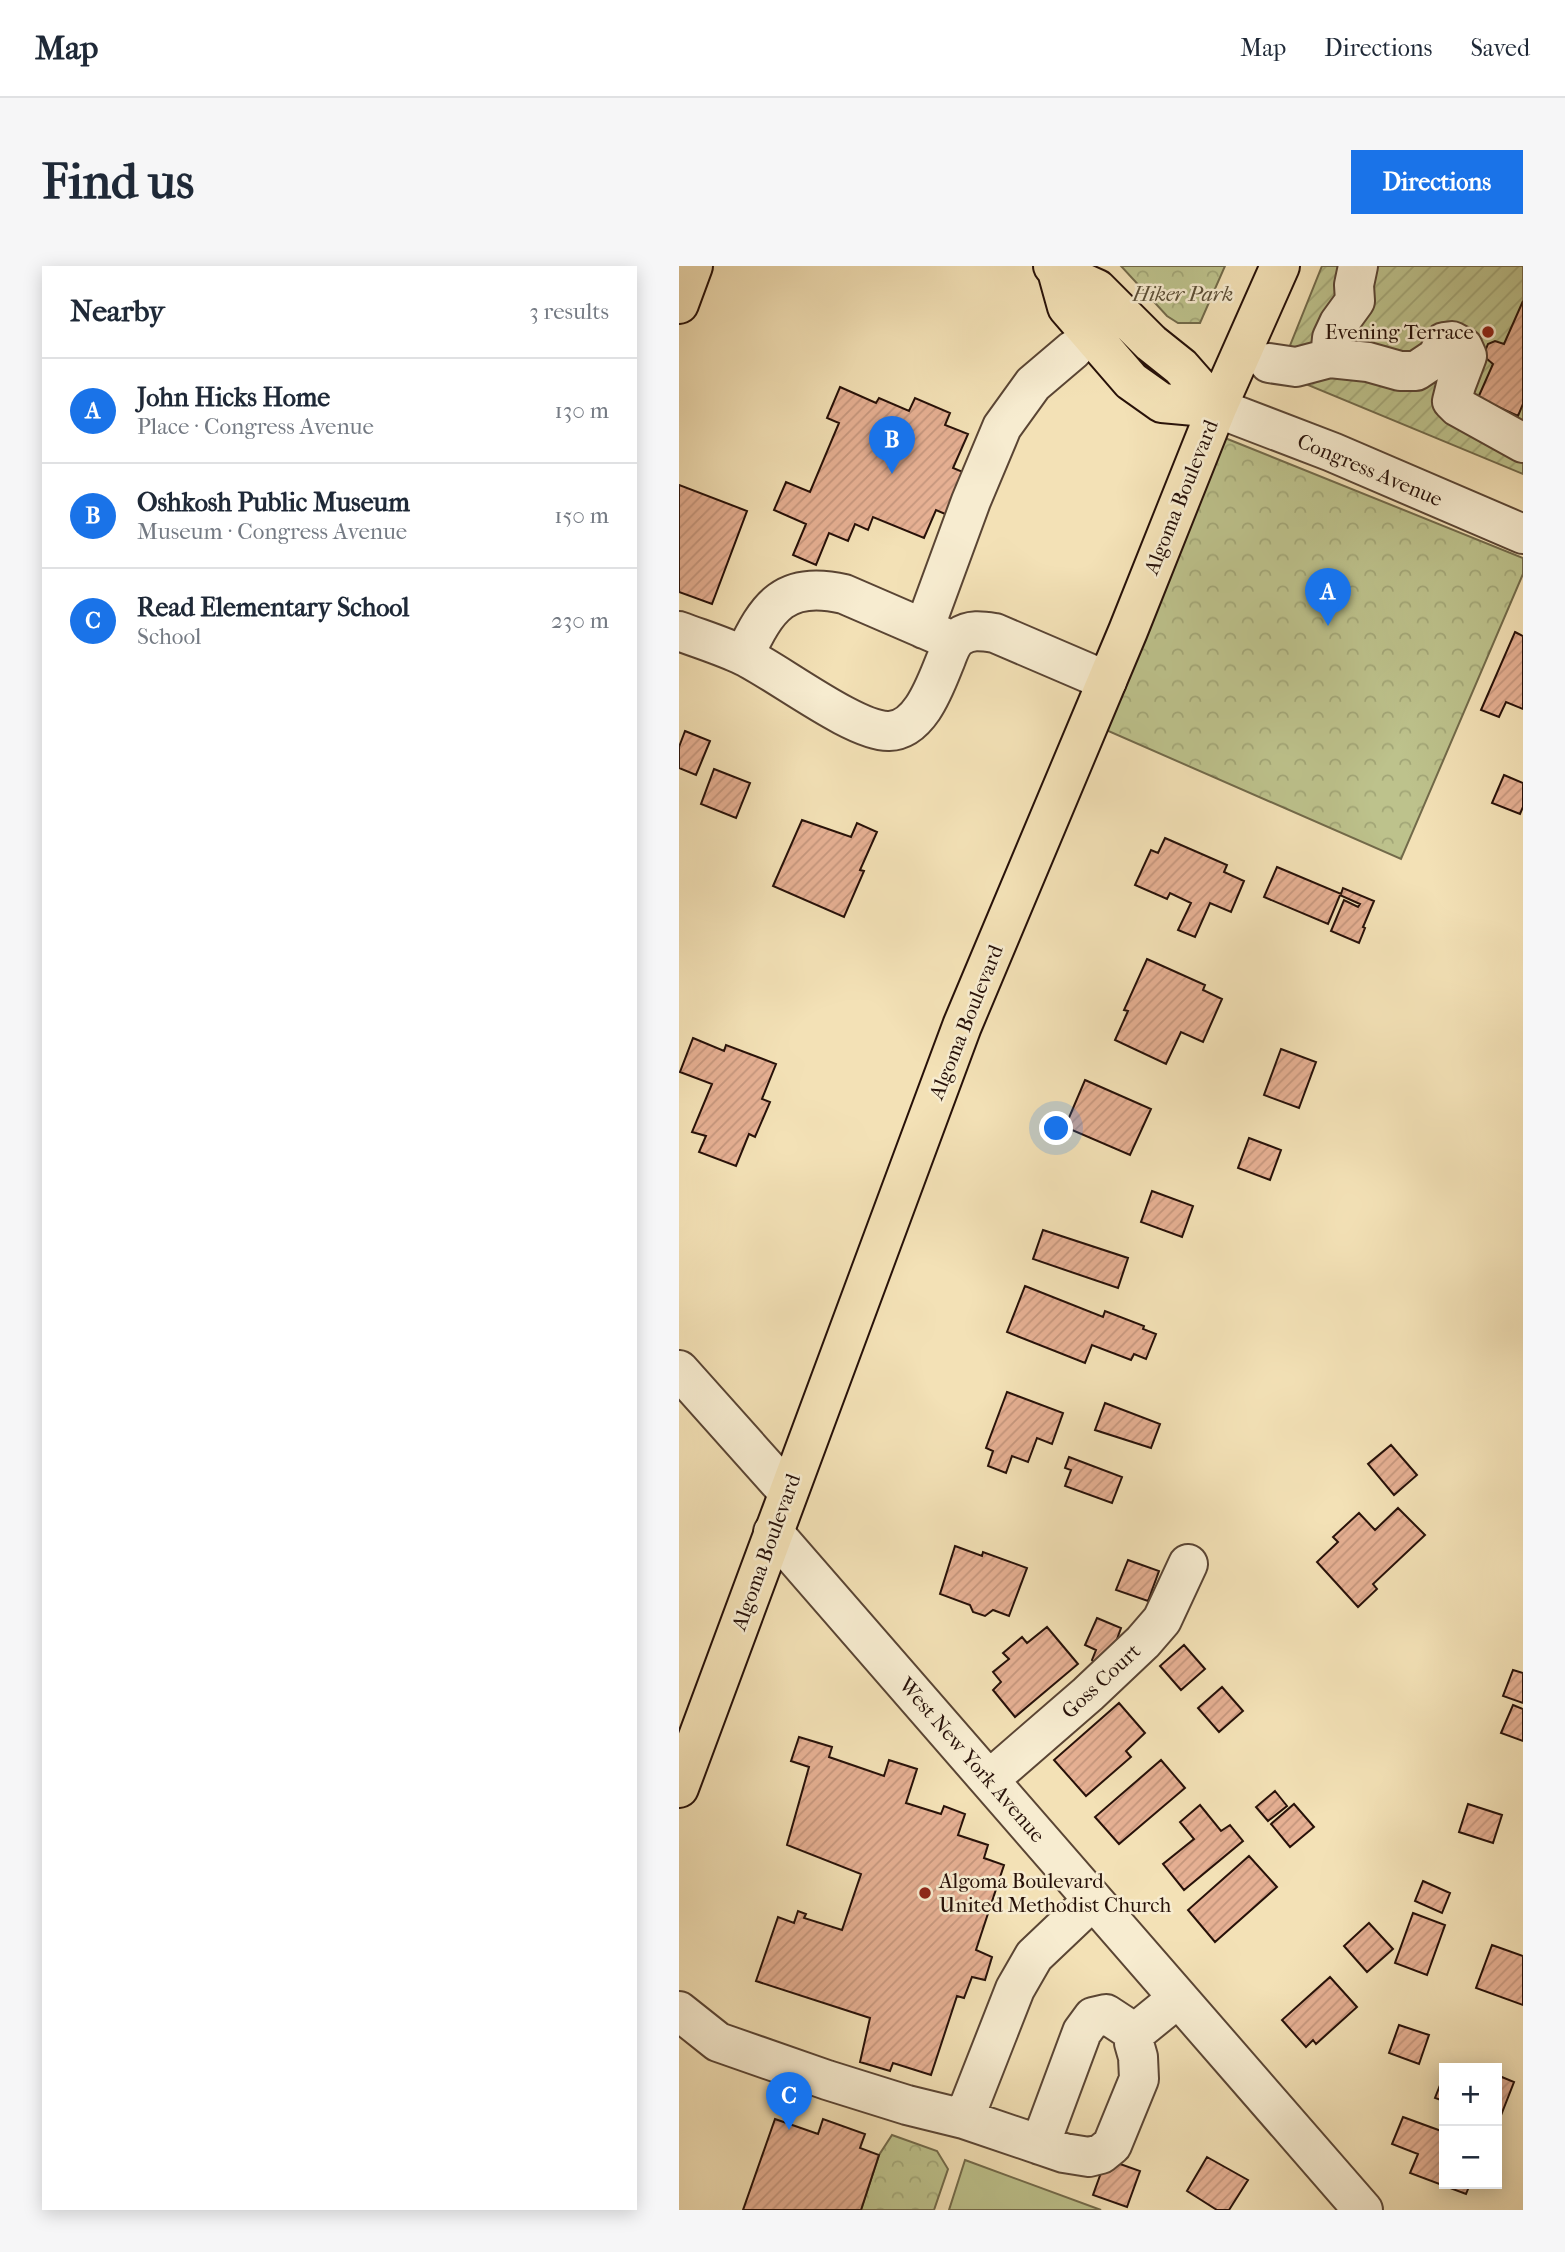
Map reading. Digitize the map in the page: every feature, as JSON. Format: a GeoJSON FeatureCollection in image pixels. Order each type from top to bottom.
{"type":"FeatureCollection","features":[{"type":"Feature","properties":{"kind":"main road"},"geometry":{"type":"LineString","coordinates":[[679,304],[693,266]]}},
{"type":"Feature","properties":{"kind":"main road","name":"Algoma Boulevard"},"geometry":{"type":"LineString","coordinates":[[679,1788],[962,1026],[1107,681],[1217,408],[1280,266]]}},
{"type":"Feature","properties":{"kind":"main road","name":"Congress Avenue"},"geometry":{"type":"LineString","coordinates":[[1055,268],[1067,307],[1131,381],[1162,404],[1217,408]]}},
{"type":"Feature","properties":{"kind":"street"},"geometry":{"type":"LineString","coordinates":[[1331,358],[1332,338],[1355,301],[1354,285],[1358,266]]}},
{"type":"Feature","properties":{"kind":"street"},"geometry":{"type":"LineString","coordinates":[[1269,363],[1296,367],[1331,358],[1368,362],[1400,371],[1416,371],[1437,358],[1444,342],[1452,341],[1462,347],[1467,356],[1455,385],[1452,401],[1458,407],[1523,443]]}},
{"type":"Feature","properties":{"kind":"street"},"geometry":{"type":"LineString","coordinates":[[679,631],[744,656],[876,730],[893,731],[912,720],[933,691],[939,635],[971,501],[991,450],[1002,426],[1033,384],[1073,350]]}},
{"type":"Feature","properties":{"kind":"street","name":"Congress Avenue"},"geometry":{"type":"LineString","coordinates":[[1217,408],[1332,452],[1523,534]]}},
{"type":"Feature","properties":{"kind":"street"},"geometry":{"type":"LineString","coordinates":[[744,656],[765,614],[776,602],[801,590],[828,590],[844,594],[939,635],[961,635],[977,630],[995,633],[1107,681]]}},
{"type":"Feature","properties":{"kind":"street"},"geometry":{"type":"LineString","coordinates":[[679,1370],[789,1492]]}},
{"type":"Feature","properties":{"kind":"street","name":"West New York Avenue"},"geometry":{"type":"LineString","coordinates":[[773,1532],[1363,2210]]}},
{"type":"Feature","properties":{"kind":"street","name":"Goss Court"},"geometry":{"type":"LineString","coordinates":[[990,1779],[1143,1642],[1162,1620],[1188,1564]]}},
{"type":"Feature","properties":{"kind":"street"},"geometry":{"type":"LineString","coordinates":[[964,2119],[1016,1989],[1034,1956],[1093,1899]]}},
{"type":"Feature","properties":{"kind":"street"},"geometry":{"type":"LineString","coordinates":[[679,2011],[719,2042],[880,2097],[964,2119],[1064,2153],[1089,2157],[1101,2154],[1112,2145],[1139,2079],[1135,2033],[1178,1998]]}},
{"type":"Feature","properties":{"kind":"street"},"geometry":{"type":"LineString","coordinates":[[1040,2144],[1082,2032],[1094,2017],[1106,2014],[1135,2033]]}},
{"type":"Feature","properties":{"kind":"green space","name":"Hiker Park"},"geometry":{"type":"Polygon","coordinates":[[[1121,266],[1225,266],[1200,323],[1178,323],[1167,316],[1121,266]]]}},
{"type":"Feature","properties":{"kind":"green space"},"geometry":{"type":"Polygon","coordinates":[[[1322,266],[1523,266],[1523,474],[1279,373],[1322,266]]]}},
{"type":"Feature","properties":{"kind":"green space"},"geometry":{"type":"Polygon","coordinates":[[[1225,438],[1523,558],[1523,574],[1401,859],[1106,730],[1225,438]]]}},
{"type":"Feature","properties":{"kind":"green space"},"geometry":{"type":"Polygon","coordinates":[[[892,2135],[937,2151],[948,2169],[934,2210],[861,2210],[879,2155],[892,2135]]]}},
{"type":"Feature","properties":{"kind":"green space"},"geometry":{"type":"Polygon","coordinates":[[[965,2160],[1101,2210],[949,2210],[965,2160]]]}},
{"type":"Feature","properties":{"kind":"building"},"geometry":{"type":"Polygon","coordinates":[[[1523,301],[1523,404],[1518,416],[1478,398],[1493,364],[1487,359],[1485,351],[1488,344],[1495,341],[1504,344],[1523,301]]]}},
{"type":"Feature","properties":{"kind":"building"},"geometry":{"type":"Polygon","coordinates":[[[840,387],[876,403],[879,398],[909,411],[915,398],[950,413],[945,425],[968,434],[953,468],[992,484],[957,519],[936,510],[924,538],[873,517],[868,530],[855,524],[848,541],[829,533],[816,565],[793,555],[806,524],[774,510],[786,482],[810,492],[839,423],[827,418],[840,387]]]}},
{"type":"Feature","properties":{"kind":"building"},"geometry":{"type":"Polygon","coordinates":[[[679,485],[747,511],[712,604],[679,592],[679,485]]]}},
{"type":"Feature","properties":{"kind":"building"},"geometry":{"type":"Polygon","coordinates":[[[1515,632],[1523,636],[1523,709],[1506,702],[1499,717],[1481,710],[1515,632]]]}},
{"type":"Feature","properties":{"kind":"building"},"geometry":{"type":"Polygon","coordinates":[[[685,731],[710,741],[696,775],[679,768],[679,747],[685,731]]]}},
{"type":"Feature","properties":{"kind":"building"},"geometry":{"type":"Polygon","coordinates":[[[714,769],[750,783],[736,818],[701,804],[714,769]]]}},
{"type":"Feature","properties":{"kind":"building"},"geometry":{"type":"Polygon","coordinates":[[[1504,775],[1523,783],[1523,807],[1520,814],[1492,803],[1504,775]]]}},
{"type":"Feature","properties":{"kind":"building"},"geometry":{"type":"Polygon","coordinates":[[[802,820],[851,837],[857,823],[877,832],[844,917],[773,886],[802,820]]]}},
{"type":"Feature","properties":{"kind":"building"},"geometry":{"type":"Polygon","coordinates":[[[1165,838],[1227,865],[1224,872],[1244,881],[1231,912],[1210,903],[1195,937],[1178,930],[1191,903],[1170,893],[1167,899],[1135,885],[1151,850],[1158,853],[1165,838]]]}},
{"type":"Feature","properties":{"kind":"building"},"geometry":{"type":"Polygon","coordinates":[[[1277,867],[1341,894],[1343,888],[1374,901],[1359,943],[1331,931],[1344,900],[1358,907],[1360,904],[1340,895],[1328,924],[1264,897],[1277,867]]]}},
{"type":"Feature","properties":{"kind":"building"},"geometry":{"type":"Polygon","coordinates":[[[1147,959],[1205,985],[1203,990],[1222,999],[1203,1042],[1181,1032],[1166,1064],[1115,1040],[1128,1011],[1124,1010],[1147,959]]]}},
{"type":"Feature","properties":{"kind":"building"},"geometry":{"type":"Polygon","coordinates":[[[693,1038],[724,1051],[726,1045],[776,1064],[762,1099],[770,1102],[755,1137],[749,1134],[736,1166],[699,1152],[706,1136],[692,1132],[712,1084],[680,1072],[693,1038]]]}},
{"type":"Feature","properties":{"kind":"building"},"geometry":{"type":"Polygon","coordinates":[[[1281,1049],[1316,1062],[1299,1108],[1264,1095],[1281,1049]]]}},
{"type":"Feature","properties":{"kind":"building"},"geometry":{"type":"Polygon","coordinates":[[[1085,1080],[1151,1109],[1130,1155],[1065,1127],[1085,1080]]]}},
{"type":"Feature","properties":{"kind":"building"},"geometry":{"type":"Polygon","coordinates":[[[1249,1138],[1281,1150],[1270,1180],[1238,1168],[1249,1138]]]}},
{"type":"Feature","properties":{"kind":"building"},"geometry":{"type":"Polygon","coordinates":[[[1152,1191],[1193,1206],[1182,1237],[1141,1222],[1152,1191]]]}},
{"type":"Feature","properties":{"kind":"building"},"geometry":{"type":"Polygon","coordinates":[[[1043,1230],[1128,1258],[1118,1288],[1033,1259],[1043,1230]]]}},
{"type":"Feature","properties":{"kind":"building"},"geometry":{"type":"Polygon","coordinates":[[[1025,1286],[1103,1317],[1105,1311],[1144,1326],[1143,1329],[1156,1334],[1146,1359],[1134,1354],[1131,1360],[1092,1345],[1085,1363],[1007,1332],[1025,1286]]]}},
{"type":"Feature","properties":{"kind":"building"},"geometry":{"type":"Polygon","coordinates":[[[1007,1392],[1063,1413],[1052,1444],[1037,1438],[1028,1462],[1012,1456],[1006,1473],[988,1466],[993,1451],[986,1448],[1007,1392]]]}},
{"type":"Feature","properties":{"kind":"building"},"geometry":{"type":"Polygon","coordinates":[[[1105,1403],[1160,1424],[1151,1448],[1095,1430],[1105,1403]]]}},
{"type":"Feature","properties":{"kind":"building"},"geometry":{"type":"Polygon","coordinates":[[[1391,1445],[1417,1475],[1394,1495],[1368,1464],[1391,1445]]]}},
{"type":"Feature","properties":{"kind":"building"},"geometry":{"type":"Polygon","coordinates":[[[1069,1457],[1122,1477],[1112,1503],[1065,1486],[1071,1470],[1065,1468],[1069,1457]]]}},
{"type":"Feature","properties":{"kind":"building"},"geometry":{"type":"Polygon","coordinates":[[[1398,1508],[1425,1535],[1373,1584],[1377,1589],[1358,1607],[1317,1562],[1338,1542],[1333,1537],[1359,1513],[1375,1530],[1398,1508]]]}},
{"type":"Feature","properties":{"kind":"building"},"geometry":{"type":"Polygon","coordinates":[[[955,1546],[982,1556],[983,1552],[1027,1568],[1009,1616],[993,1610],[985,1616],[973,1612],[970,1605],[940,1594],[955,1546]]]}},
{"type":"Feature","properties":{"kind":"building"},"geometry":{"type":"Polygon","coordinates":[[[1128,1560],[1159,1571],[1148,1601],[1116,1590],[1128,1560]]]}},
{"type":"Feature","properties":{"kind":"building"},"geometry":{"type":"Polygon","coordinates":[[[1097,1618],[1121,1628],[1109,1661],[1100,1669],[1092,1660],[1096,1650],[1085,1645],[1097,1618]]]}},
{"type":"Feature","properties":{"kind":"building"},"geometry":{"type":"Polygon","coordinates":[[[1047,1627],[1078,1664],[1015,1717],[993,1690],[1001,1682],[993,1672],[1009,1659],[1003,1653],[1022,1637],[1027,1643],[1047,1627]]]}},
{"type":"Feature","properties":{"kind":"building"},"geometry":{"type":"Polygon","coordinates":[[[1184,1645],[1205,1669],[1181,1690],[1160,1666],[1184,1645]]]}},
{"type":"Feature","properties":{"kind":"building"},"geometry":{"type":"Polygon","coordinates":[[[1513,1670],[1523,1673],[1523,1703],[1503,1696],[1513,1670]]]}},
{"type":"Feature","properties":{"kind":"building"},"geometry":{"type":"Polygon","coordinates":[[[1222,1687],[1243,1711],[1219,1732],[1198,1708],[1222,1687]]]}},
{"type":"Feature","properties":{"kind":"building"},"geometry":{"type":"Polygon","coordinates":[[[1119,1703],[1145,1733],[1126,1751],[1131,1757],[1086,1796],[1054,1760],[1119,1703]]]}},
{"type":"Feature","properties":{"kind":"building"},"geometry":{"type":"Polygon","coordinates":[[[1513,1705],[1523,1709],[1523,1741],[1501,1733],[1513,1705]]]}},
{"type":"Feature","properties":{"kind":"building","name":"Algoma Boulevard United Methodist Church"},"geometry":{"type":"Polygon","coordinates":[[[799,1737],[832,1747],[829,1757],[884,1776],[889,1760],[917,1769],[906,1803],[941,1814],[944,1806],[965,1814],[958,1835],[988,1845],[984,1858],[1004,1865],[976,1950],[992,1957],[985,1980],[972,1977],[964,1998],[957,1996],[931,2075],[893,2063],[890,2071],[860,2062],[870,2018],[756,1981],[778,1917],[794,1923],[798,1911],[806,1914],[804,1918],[842,1930],[861,1874],[787,1845],[809,1767],[791,1761],[799,1737]]]}},
{"type":"Feature","properties":{"kind":"building"},"geometry":{"type":"Polygon","coordinates":[[[1161,1760],[1185,1788],[1119,1844],[1095,1817],[1161,1760]]]}},
{"type":"Feature","properties":{"kind":"building"},"geometry":{"type":"Polygon","coordinates":[[[1275,1791],[1287,1806],[1268,1821],[1256,1807],[1275,1791]]]}},
{"type":"Feature","properties":{"kind":"building"},"geometry":{"type":"Polygon","coordinates":[[[1294,1804],[1314,1827],[1290,1847],[1271,1824],[1294,1804]]]}},
{"type":"Feature","properties":{"kind":"building"},"geometry":{"type":"Polygon","coordinates":[[[1468,1804],[1502,1815],[1493,1843],[1459,1832],[1468,1804]]]}},
{"type":"Feature","properties":{"kind":"building"},"geometry":{"type":"Polygon","coordinates":[[[1200,1805],[1221,1831],[1230,1825],[1243,1841],[1184,1890],[1163,1864],[1194,1839],[1180,1822],[1200,1805]]]}},
{"type":"Feature","properties":{"kind":"building"},"geometry":{"type":"Polygon","coordinates":[[[1249,1856],[1277,1887],[1215,1942],[1188,1910],[1249,1856]]]}},
{"type":"Feature","properties":{"kind":"building"},"geometry":{"type":"Polygon","coordinates":[[[1423,1881],[1450,1893],[1442,1913],[1415,1901],[1423,1881]]]}},
{"type":"Feature","properties":{"kind":"building"},"geometry":{"type":"Polygon","coordinates":[[[1413,1913],[1445,1925],[1427,1975],[1395,1963],[1413,1913]]]}},
{"type":"Feature","properties":{"kind":"building"},"geometry":{"type":"Polygon","coordinates":[[[1369,1923],[1393,1949],[1367,1972],[1344,1946],[1369,1923]]]}},
{"type":"Feature","properties":{"kind":"building"},"geometry":{"type":"Polygon","coordinates":[[[1492,1945],[1523,1956],[1523,2005],[1476,1988],[1492,1945]]]}},
{"type":"Feature","properties":{"kind":"building"},"geometry":{"type":"Polygon","coordinates":[[[1330,1977],[1357,2007],[1316,2044],[1313,2040],[1306,2047],[1282,2020],[1330,1977]]]}},
{"type":"Feature","properties":{"kind":"building"},"geometry":{"type":"Polygon","coordinates":[[[1399,2025],[1429,2035],[1419,2064],[1389,2053],[1399,2025]]]}},
{"type":"Feature","properties":{"kind":"building"},"geometry":{"type":"Polygon","coordinates":[[[1502,2077],[1514,2082],[1502,2113],[1502,2077]]]}},
{"type":"Feature","properties":{"kind":"building"},"geometry":{"type":"Polygon","coordinates":[[[1403,2117],[1439,2130],[1439,2184],[1410,2173],[1418,2154],[1392,2144],[1403,2117]]]}},
{"type":"Feature","properties":{"kind":"building"},"geometry":{"type":"Polygon","coordinates":[[[775,2119],[818,2134],[823,2119],[865,2134],[860,2148],[879,2155],[861,2210],[743,2210],[775,2119]]]}},
{"type":"Feature","properties":{"kind":"building"},"geometry":{"type":"Polygon","coordinates":[[[1207,2157],[1248,2180],[1229,2210],[1217,2210],[1187,2191],[1207,2157]]]}},
{"type":"Feature","properties":{"kind":"building"},"geometry":{"type":"Polygon","coordinates":[[[1106,2159],[1140,2171],[1127,2207],[1093,2195],[1106,2159]]]}},
{"type":"Feature","properties":{"kind":"building"},"geometry":{"type":"Polygon","coordinates":[[[1453,2189],[1468,2189],[1466,2194],[1453,2189]]]}},
{"type":"Feature","properties":{"kind":"place","name":"Evening Terrace"},"geometry":{"type":"Point","coordinates":[1488,332]}},
{"type":"Feature","properties":{"kind":"place","name":"Oshkosh Public Museum"},"geometry":{"type":"Point","coordinates":[892,474]}},
{"type":"Feature","properties":{"kind":"place","name":"John Hicks Home"},"geometry":{"type":"Point","coordinates":[1328,626]}},
{"type":"Feature","properties":{"kind":"place","name":"Algoma Boulevard United Methodist Church"},"geometry":{"type":"Point","coordinates":[925,1893]}},
{"type":"Feature","properties":{"kind":"place","name":"Read Elementary School"},"geometry":{"type":"Point","coordinates":[789,2130]}}]}
